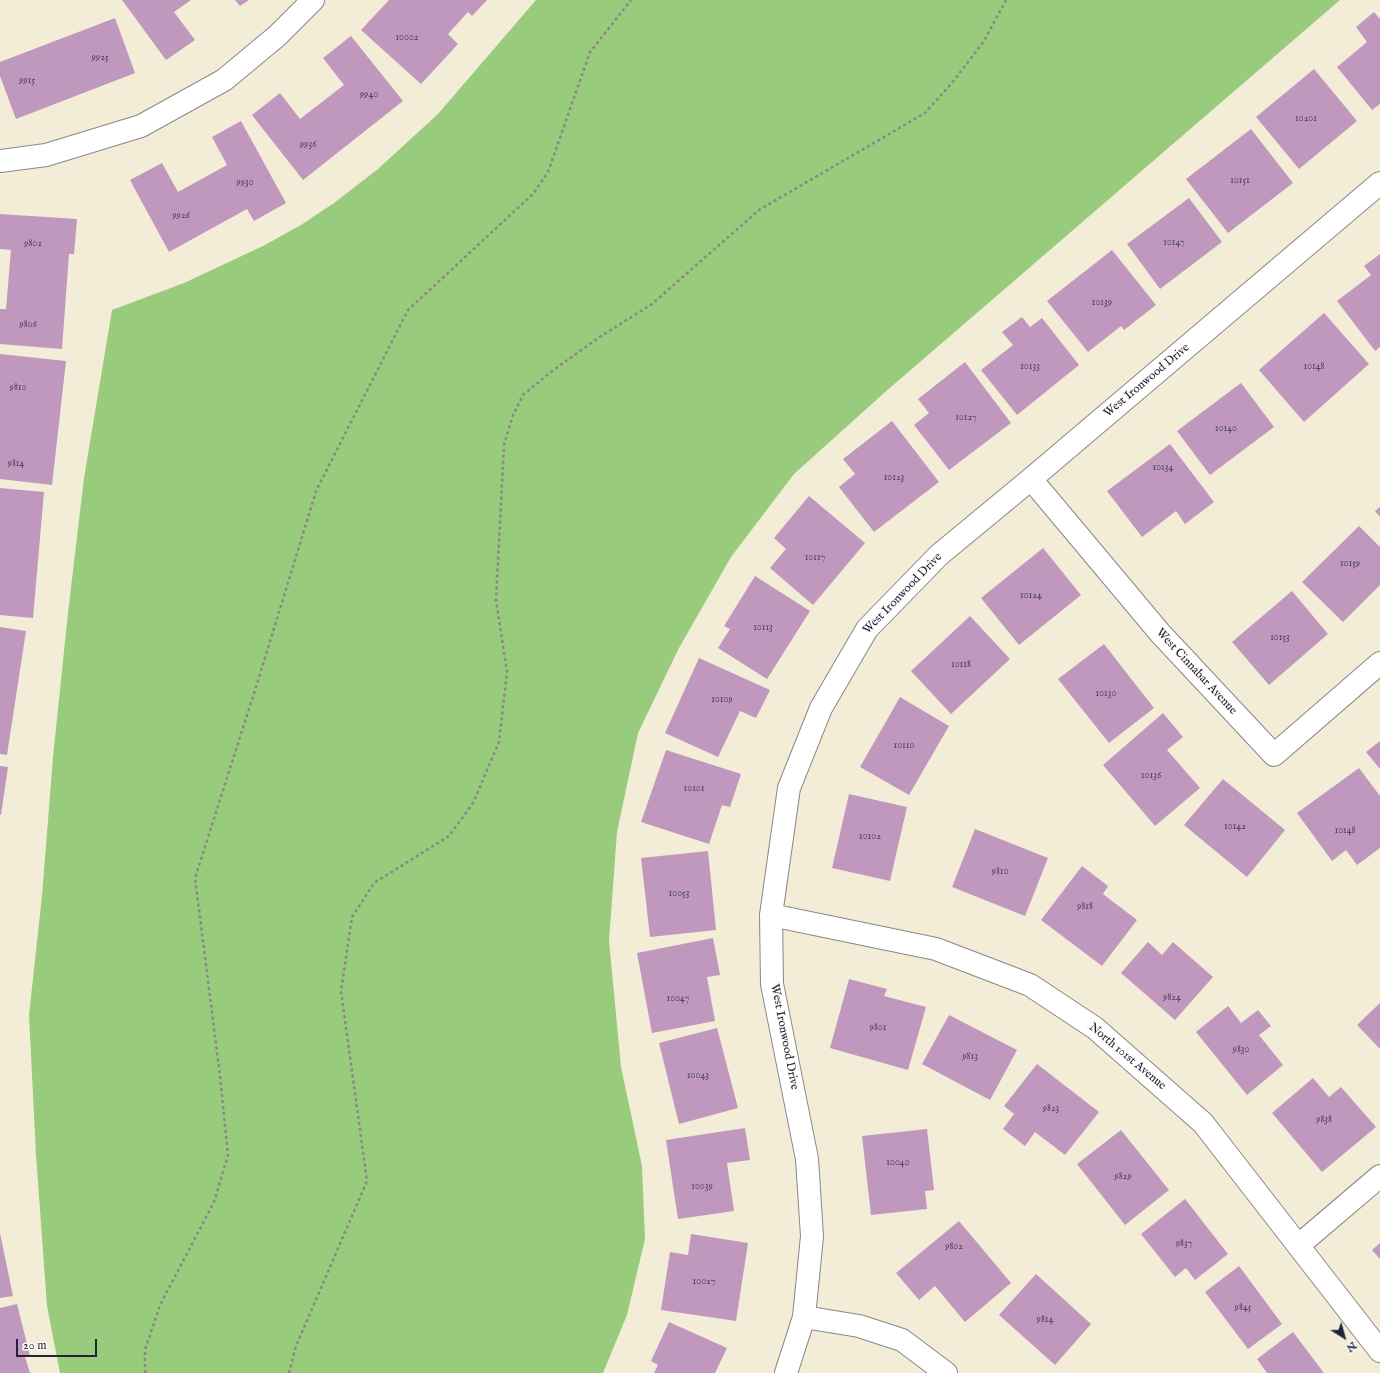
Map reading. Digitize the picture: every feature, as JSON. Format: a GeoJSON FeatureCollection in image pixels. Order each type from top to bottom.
{"type":"FeatureCollection","features":[{"type":"Feature","properties":{"kind":"street"},"geometry":{"type":"LineString","coordinates":[[0,161],[46,155],[141,126],[224,80],[278,36],[313,0]]}},
{"type":"Feature","properties":{"kind":"street","name":"West Ironwood Drive"},"geometry":{"type":"LineString","coordinates":[[786,1373],[804,1317],[812,1236],[807,1159],[772,984],[771,915],[789,788],[821,708],[867,629],[939,555],[1031,479],[1380,183]]}},
{"type":"Feature","properties":{"kind":"street","name":"West Cinnabar Avenue"},"geometry":{"type":"LineString","coordinates":[[1031,479],[1160,633],[1274,755],[1380,663]]}},
{"type":"Feature","properties":{"kind":"street","name":"North 101st Avenue"},"geometry":{"type":"LineString","coordinates":[[771,915],[936,949],[1030,985],[1095,1028],[1204,1123],[1380,1351]]}},
{"type":"Feature","properties":{"kind":"street"},"geometry":{"type":"LineString","coordinates":[[1299,1245],[1380,1176]]}},
{"type":"Feature","properties":{"kind":"street"},"geometry":{"type":"LineString","coordinates":[[804,1317],[859,1326],[902,1340],[946,1373]]}},
{"type":"Feature","properties":{"kind":"path"},"geometry":{"type":"LineString","coordinates":[[145,1373],[145,1350],[160,1305],[214,1202],[228,1155],[220,1076],[195,878],[257,684],[316,491],[408,310],[533,194],[548,172],[590,52],[631,0]]}},
{"type":"Feature","properties":{"kind":"path"},"geometry":{"type":"LineString","coordinates":[[290,1373],[296,1346],[367,1181],[341,991],[352,917],[374,883],[448,836],[473,803],[499,742],[507,672],[496,600],[504,445],[513,415],[523,395],[551,372],[598,338],[652,304],[759,210],[925,113],[952,83],[984,41],[1006,0]]}},
{"type":"Feature","properties":{"kind":"green space"},"geometry":{"type":"Polygon","coordinates":[[[536,0],[1340,0],[884,393],[794,474],[731,557],[679,648],[638,733],[617,832],[609,941],[621,1067],[642,1166],[645,1239],[627,1315],[603,1373],[60,1373],[47,1306],[36,1155],[29,1015],[42,896],[53,757],[68,613],[84,478],[112,310],[184,283],[263,246],[301,225],[334,203],[378,169],[438,114],[536,0]]]}},
{"type":"Feature","properties":{"kind":"building"},"geometry":{"type":"Polygon","coordinates":[[[122,0],[191,0],[174,12],[195,40],[166,60],[122,0]]]}},
{"type":"Feature","properties":{"kind":"building"},"geometry":{"type":"Polygon","coordinates":[[[235,0],[249,0],[240,6],[235,0]]]}},
{"type":"Feature","properties":{"kind":"building"},"geometry":{"type":"Polygon","coordinates":[[[389,0],[487,0],[472,16],[468,12],[448,34],[458,44],[421,84],[361,30],[389,0]]]}},
{"type":"Feature","properties":{"kind":"building"},"geometry":{"type":"Polygon","coordinates":[[[1374,12],[1380,19],[1380,104],[1372,110],[1337,67],[1367,42],[1356,27],[1374,12]]]}},
{"type":"Feature","properties":{"kind":"building"},"geometry":{"type":"Polygon","coordinates":[[[115,18],[135,73],[16,119],[0,76],[0,62],[115,18]]]}},
{"type":"Feature","properties":{"kind":"building"},"geometry":{"type":"Polygon","coordinates":[[[351,36],[403,101],[303,180],[252,115],[280,93],[300,119],[344,85],[323,58],[351,36]]]}},
{"type":"Feature","properties":{"kind":"building"},"geometry":{"type":"Polygon","coordinates":[[[1314,69],[1357,121],[1299,169],[1256,117],[1314,69]]]}},
{"type":"Feature","properties":{"kind":"building"},"geometry":{"type":"Polygon","coordinates":[[[241,121],[286,203],[254,221],[247,209],[169,252],[130,180],[162,163],[178,192],[227,165],[212,137],[241,121]]]}},
{"type":"Feature","properties":{"kind":"building"},"geometry":{"type":"Polygon","coordinates":[[[1251,129],[1293,183],[1228,233],[1186,179],[1251,129]]]}},
{"type":"Feature","properties":{"kind":"building"},"geometry":{"type":"Polygon","coordinates":[[[1189,198],[1222,242],[1160,289],[1127,244],[1189,198]]]}},
{"type":"Feature","properties":{"kind":"building"},"geometry":{"type":"Polygon","coordinates":[[[0,214],[77,219],[74,254],[69,254],[62,349],[0,344],[0,309],[6,309],[11,250],[0,249],[0,214]]]}},
{"type":"Feature","properties":{"kind":"building"},"geometry":{"type":"Polygon","coordinates":[[[1112,250],[1156,305],[1124,330],[1121,326],[1088,352],[1047,301],[1112,250]]]}},
{"type":"Feature","properties":{"kind":"building"},"geometry":{"type":"Polygon","coordinates":[[[1380,254],[1380,347],[1375,351],[1337,301],[1371,275],[1364,266],[1380,254]]]}},
{"type":"Feature","properties":{"kind":"building"},"geometry":{"type":"Polygon","coordinates":[[[1324,313],[1369,364],[1304,422],[1259,370],[1324,313]]]}},
{"type":"Feature","properties":{"kind":"building"},"geometry":{"type":"Polygon","coordinates":[[[1022,317],[1030,327],[1042,318],[1079,365],[1017,415],[981,370],[1013,345],[1002,332],[1022,317]]]}},
{"type":"Feature","properties":{"kind":"building"},"geometry":{"type":"Polygon","coordinates":[[[0,354],[66,361],[52,485],[0,479],[0,354]]]}},
{"type":"Feature","properties":{"kind":"building"},"geometry":{"type":"Polygon","coordinates":[[[965,362],[1011,423],[949,470],[914,425],[929,413],[918,399],[965,362]]]}},
{"type":"Feature","properties":{"kind":"building"},"geometry":{"type":"Polygon","coordinates":[[[1241,383],[1274,427],[1210,475],[1177,431],[1241,383]]]}},
{"type":"Feature","properties":{"kind":"building"},"geometry":{"type":"Polygon","coordinates":[[[892,421],[939,482],[874,532],[839,487],[855,474],[843,459],[892,421]]]}},
{"type":"Feature","properties":{"kind":"building"},"geometry":{"type":"Polygon","coordinates":[[[1170,444],[1214,502],[1185,524],[1176,511],[1142,537],[1107,491],[1170,444]]]}},
{"type":"Feature","properties":{"kind":"building"},"geometry":{"type":"Polygon","coordinates":[[[0,488],[44,492],[33,618],[0,615],[0,488]]]}},
{"type":"Feature","properties":{"kind":"building"},"geometry":{"type":"Polygon","coordinates":[[[809,496],[865,543],[813,605],[770,568],[786,549],[774,538],[809,496]]]}},
{"type":"Feature","properties":{"kind":"building"},"geometry":{"type":"Polygon","coordinates":[[[1380,507],[1380,517],[1375,511],[1380,507]]]}},
{"type":"Feature","properties":{"kind":"building"},"geometry":{"type":"Polygon","coordinates":[[[1359,526],[1380,547],[1380,585],[1343,622],[1302,582],[1359,526]]]}},
{"type":"Feature","properties":{"kind":"building"},"geometry":{"type":"Polygon","coordinates":[[[1043,548],[1081,595],[1019,645],[981,598],[1043,548]]]}},
{"type":"Feature","properties":{"kind":"building"},"geometry":{"type":"Polygon","coordinates":[[[755,576],[810,611],[767,679],[718,648],[730,629],[724,626],[755,576]]]}},
{"type":"Feature","properties":{"kind":"building"},"geometry":{"type":"Polygon","coordinates":[[[1292,591],[1328,634],[1269,685],[1232,642],[1292,591]]]}},
{"type":"Feature","properties":{"kind":"building"},"geometry":{"type":"Polygon","coordinates":[[[970,616],[1010,659],[951,714],[911,671],[970,616]]]}},
{"type":"Feature","properties":{"kind":"building"},"geometry":{"type":"Polygon","coordinates":[[[0,627],[26,631],[7,755],[0,754],[0,627]]]}},
{"type":"Feature","properties":{"kind":"building"},"geometry":{"type":"Polygon","coordinates":[[[1104,644],[1154,708],[1109,743],[1058,679],[1104,644]]]}},
{"type":"Feature","properties":{"kind":"building"},"geometry":{"type":"Polygon","coordinates":[[[699,658],[770,690],[756,718],[740,711],[718,757],[665,733],[699,658]]]}},
{"type":"Feature","properties":{"kind":"building"},"geometry":{"type":"Polygon","coordinates":[[[900,697],[949,726],[909,795],[860,767],[900,697]]]}},
{"type":"Feature","properties":{"kind":"building"},"geometry":{"type":"Polygon","coordinates":[[[1163,713],[1183,737],[1167,750],[1200,788],[1155,826],[1103,765],[1163,713]]]}},
{"type":"Feature","properties":{"kind":"building"},"geometry":{"type":"Polygon","coordinates":[[[1380,741],[1380,769],[1366,752],[1380,741]]]}},
{"type":"Feature","properties":{"kind":"building"},"geometry":{"type":"Polygon","coordinates":[[[666,750],[741,774],[730,807],[722,805],[709,844],[641,822],[666,750]]]}},
{"type":"Feature","properties":{"kind":"building"},"geometry":{"type":"Polygon","coordinates":[[[0,766],[8,767],[1,815],[0,815],[0,766]]]}},
{"type":"Feature","properties":{"kind":"building"},"geometry":{"type":"Polygon","coordinates":[[[1359,768],[1380,796],[1380,848],[1357,865],[1346,850],[1332,861],[1297,813],[1359,768]]]}},
{"type":"Feature","properties":{"kind":"building"},"geometry":{"type":"Polygon","coordinates":[[[1223,779],[1285,830],[1247,877],[1184,825],[1223,779]]]}},
{"type":"Feature","properties":{"kind":"building"},"geometry":{"type":"Polygon","coordinates":[[[849,794],[907,807],[890,881],[832,868],[849,794]]]}},
{"type":"Feature","properties":{"kind":"building"},"geometry":{"type":"Polygon","coordinates":[[[975,829],[1048,858],[1025,916],[952,887],[975,829]]]}},
{"type":"Feature","properties":{"kind":"building"},"geometry":{"type":"Polygon","coordinates":[[[708,851],[716,930],[650,937],[641,858],[708,851]]]}},
{"type":"Feature","properties":{"kind":"building"},"geometry":{"type":"Polygon","coordinates":[[[1082,866],[1108,886],[1103,894],[1137,920],[1102,966],[1041,920],[1082,866]]]}},
{"type":"Feature","properties":{"kind":"building"},"geometry":{"type":"Polygon","coordinates":[[[713,938],[720,975],[707,977],[715,1021],[652,1033],[637,953],[713,938]]]}},
{"type":"Feature","properties":{"kind":"building"},"geometry":{"type":"Polygon","coordinates":[[[1148,942],[1162,955],[1173,942],[1213,977],[1175,1020],[1121,973],[1148,942]]]}},
{"type":"Feature","properties":{"kind":"building"},"geometry":{"type":"Polygon","coordinates":[[[849,979],[887,989],[884,996],[926,1007],[908,1070],[830,1048],[849,979]]]}},
{"type":"Feature","properties":{"kind":"building"},"geometry":{"type":"Polygon","coordinates":[[[1380,1003],[1380,1049],[1357,1025],[1380,1003]]]}},
{"type":"Feature","properties":{"kind":"building"},"geometry":{"type":"Polygon","coordinates":[[[1228,1006],[1241,1023],[1258,1010],[1271,1026],[1259,1035],[1283,1065],[1247,1095],[1196,1032],[1228,1006]]]}},
{"type":"Feature","properties":{"kind":"building"},"geometry":{"type":"Polygon","coordinates":[[[949,1015],[1017,1050],[990,1100],[922,1064],[949,1015]]]}},
{"type":"Feature","properties":{"kind":"building"},"geometry":{"type":"Polygon","coordinates":[[[717,1028],[738,1108],[679,1124],[659,1043],[717,1028]]]}},
{"type":"Feature","properties":{"kind":"building"},"geometry":{"type":"Polygon","coordinates":[[[1037,1064],[1099,1112],[1065,1155],[1035,1132],[1025,1146],[1003,1129],[1014,1114],[1004,1106],[1037,1064]]]}},
{"type":"Feature","properties":{"kind":"building"},"geometry":{"type":"Polygon","coordinates":[[[1313,1078],[1329,1097],[1341,1087],[1376,1127],[1322,1172],[1272,1113],[1313,1078]]]}},
{"type":"Feature","properties":{"kind":"building"},"geometry":{"type":"Polygon","coordinates":[[[745,1128],[750,1160],[727,1163],[734,1211],[678,1219],[666,1140],[745,1128]]]}},
{"type":"Feature","properties":{"kind":"building"},"geometry":{"type":"Polygon","coordinates":[[[927,1129],[934,1190],[925,1191],[927,1209],[871,1215],[862,1136],[927,1129]]]}},
{"type":"Feature","properties":{"kind":"building"},"geometry":{"type":"Polygon","coordinates":[[[1121,1130],[1169,1190],[1125,1225],[1077,1164],[1121,1130]]]}},
{"type":"Feature","properties":{"kind":"building"},"geometry":{"type":"Polygon","coordinates":[[[1185,1199],[1228,1254],[1195,1280],[1186,1268],[1175,1277],[1141,1234],[1185,1199]]]}},
{"type":"Feature","properties":{"kind":"building"},"geometry":{"type":"Polygon","coordinates":[[[959,1221],[1011,1283],[965,1322],[935,1286],[919,1300],[896,1273],[959,1221]]]}},
{"type":"Feature","properties":{"kind":"building"},"geometry":{"type":"Polygon","coordinates":[[[0,1233],[13,1296],[0,1298],[0,1233]]]}},
{"type":"Feature","properties":{"kind":"building"},"geometry":{"type":"Polygon","coordinates":[[[691,1234],[748,1243],[736,1321],[661,1310],[670,1252],[688,1255],[691,1234]]]}},
{"type":"Feature","properties":{"kind":"building"},"geometry":{"type":"Polygon","coordinates":[[[1380,1243],[1380,1259],[1372,1250],[1380,1243]]]}},
{"type":"Feature","properties":{"kind":"building"},"geometry":{"type":"Polygon","coordinates":[[[1239,1266],[1282,1324],[1248,1349],[1205,1292],[1239,1266]]]}},
{"type":"Feature","properties":{"kind":"building"},"geometry":{"type":"Polygon","coordinates":[[[1036,1274],[1091,1324],[1055,1365],[999,1315],[1036,1274]]]}},
{"type":"Feature","properties":{"kind":"building"},"geometry":{"type":"Polygon","coordinates":[[[17,1304],[30,1356],[25,1357],[30,1373],[0,1373],[0,1308],[17,1304]]]}},
{"type":"Feature","properties":{"kind":"building"},"geometry":{"type":"Polygon","coordinates":[[[669,1322],[727,1348],[715,1373],[654,1373],[658,1365],[651,1361],[669,1322]]]}},
{"type":"Feature","properties":{"kind":"building"},"geometry":{"type":"Polygon","coordinates":[[[1293,1332],[1324,1373],[1267,1373],[1257,1359],[1293,1332]]]}}]}
